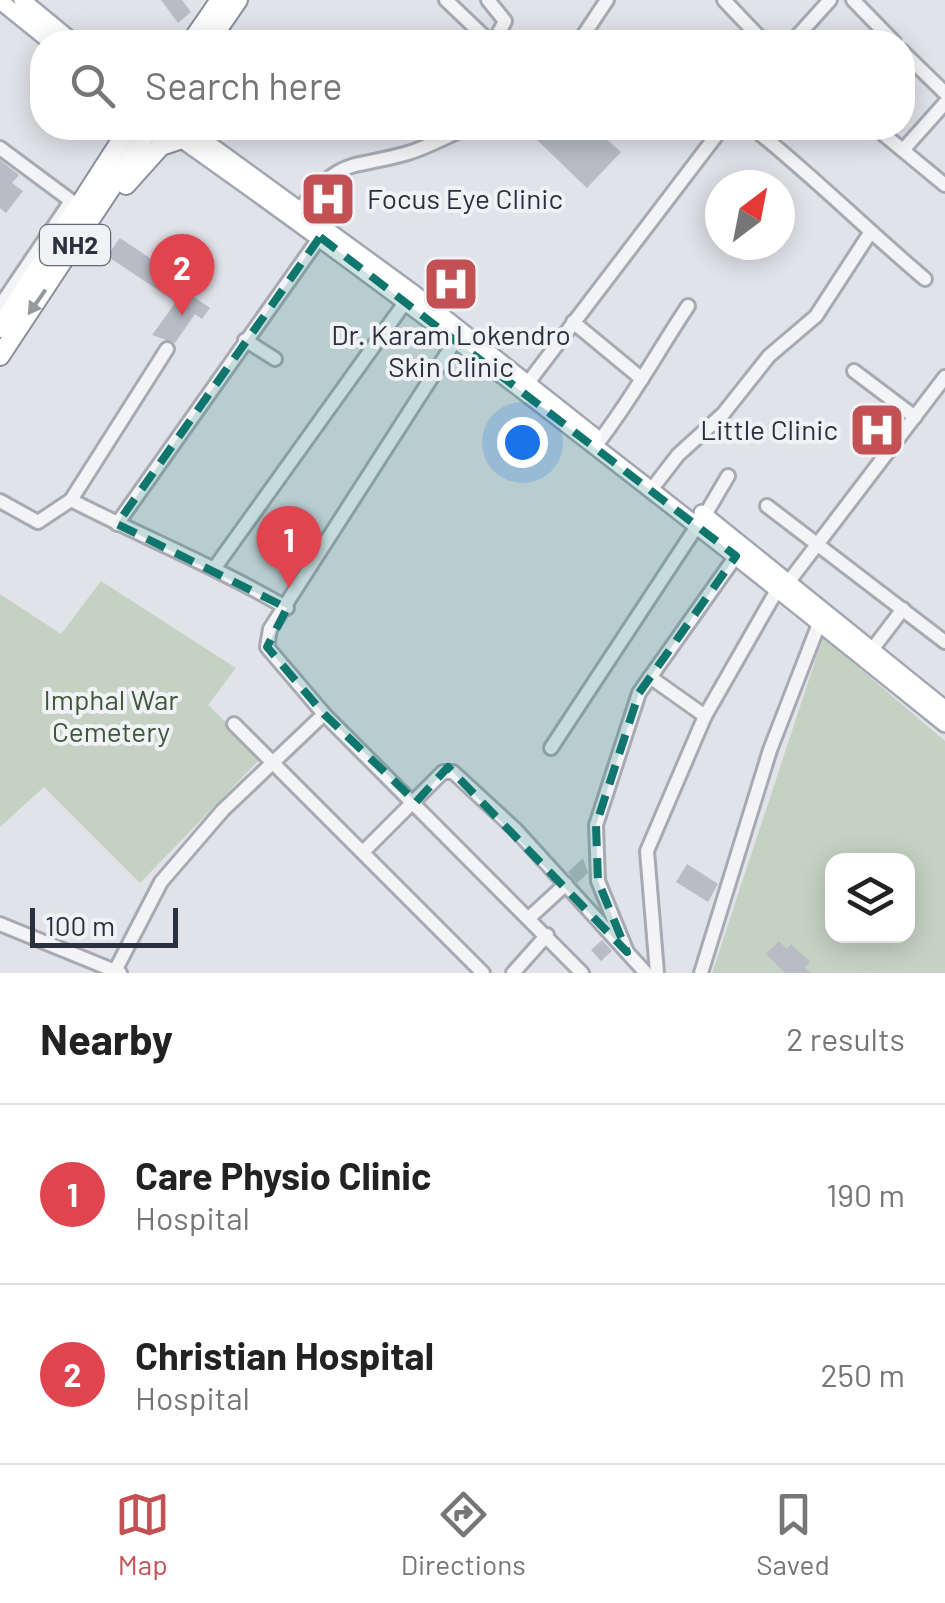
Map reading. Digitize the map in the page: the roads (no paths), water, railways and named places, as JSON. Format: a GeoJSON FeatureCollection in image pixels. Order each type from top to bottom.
{"type":"FeatureCollection","features":[{"type":"Feature","properties":{"kind":"highway"},"geometry":{"type":"LineString","coordinates":[[199,30],[220,0]]}},
{"type":"Feature","properties":{"kind":"highway"},"geometry":{"type":"LineString","coordinates":[[217,30],[238,0]]}},
{"type":"Feature","properties":{"kind":"highway"},"geometry":{"type":"LineString","coordinates":[[109,160],[110,140]]}},
{"type":"Feature","properties":{"kind":"highway","name":"NH2"},"geometry":{"type":"LineString","coordinates":[[0,356],[109,160],[135,140]]}},
{"type":"Feature","properties":{"kind":"highway","name":"NH2"},"geometry":{"type":"LineString","coordinates":[[0,328],[82,208],[141,140]]}},
{"type":"Feature","properties":{"kind":"highway"},"geometry":{"type":"LineString","coordinates":[[82,208],[152,152],[173,140]]}},
{"type":"Feature","properties":{"kind":"main road"},"geometry":{"type":"LineString","coordinates":[[0,0],[36,30]]}},
{"type":"Feature","properties":{"kind":"main road"},"geometry":{"type":"LineString","coordinates":[[22,0],[58,30]]}},
{"type":"Feature","properties":{"kind":"main road"},"geometry":{"type":"LineString","coordinates":[[192,140],[455,341],[527,384],[654,486]]}},
{"type":"Feature","properties":{"kind":"main road"},"geometry":{"type":"LineString","coordinates":[[193,140],[300,209],[499,368],[702,519],[945,724]]}},
{"type":"Feature","properties":{"kind":"main road"},"geometry":{"type":"LineString","coordinates":[[702,519],[736,556],[782,587]]}},
{"type":"Feature","properties":{"kind":"main road"},"geometry":{"type":"LineString","coordinates":[[821,619],[871,651],[945,709]]}},
{"type":"Feature","properties":{"kind":"street"},"geometry":{"type":"LineString","coordinates":[[446,0],[479,30]]}},
{"type":"Feature","properties":{"kind":"street"},"geometry":{"type":"LineString","coordinates":[[488,0],[505,21],[499,30]]}},
{"type":"Feature","properties":{"kind":"street"},"geometry":{"type":"LineString","coordinates":[[724,0],[753,30]]}},
{"type":"Feature","properties":{"kind":"street"},"geometry":{"type":"LineString","coordinates":[[803,30],[830,0]]}},
{"type":"Feature","properties":{"kind":"street"},"geometry":{"type":"LineString","coordinates":[[852,0],[882,30]]}},
{"type":"Feature","properties":{"kind":"street"},"geometry":{"type":"LineString","coordinates":[[585,30],[600,3]]}},
{"type":"Feature","properties":{"kind":"street"},"geometry":{"type":"LineString","coordinates":[[915,64],[945,93]]}},
{"type":"Feature","properties":{"kind":"street"},"geometry":{"type":"LineString","coordinates":[[915,137],[945,103]]}},
{"type":"Feature","properties":{"kind":"street"},"geometry":{"type":"LineString","coordinates":[[300,209],[328,175],[349,163],[413,151],[436,140]]}},
{"type":"Feature","properties":{"kind":"street"},"geometry":{"type":"LineString","coordinates":[[527,384],[713,140]]}},
{"type":"Feature","properties":{"kind":"street"},"geometry":{"type":"LineString","coordinates":[[768,140],[824,185],[836,204],[925,280]]}},
{"type":"Feature","properties":{"kind":"street"},"geometry":{"type":"LineString","coordinates":[[891,140],[945,185]]}},
{"type":"Feature","properties":{"kind":"street"},"geometry":{"type":"LineString","coordinates":[[903,150],[912,140]]}},
{"type":"Feature","properties":{"kind":"street"},"geometry":{"type":"LineString","coordinates":[[0,148],[82,208],[0,306]]}},
{"type":"Feature","properties":{"kind":"street"},"geometry":{"type":"LineString","coordinates":[[654,486],[678,456],[723,414],[768,356],[816,316],[870,233]]}},
{"type":"Feature","properties":{"kind":"street"},"geometry":{"type":"LineString","coordinates":[[117,524],[320,237]]}},
{"type":"Feature","properties":{"kind":"street"},"geometry":{"type":"LineString","coordinates":[[216,566],[406,301]]}},
{"type":"Feature","properties":{"kind":"street"},"geometry":{"type":"LineString","coordinates":[[600,440],[688,306]]}},
{"type":"Feature","properties":{"kind":"street"},"geometry":{"type":"LineString","coordinates":[[573,322],[642,378]]}},
{"type":"Feature","properties":{"kind":"street"},"geometry":{"type":"LineString","coordinates":[[245,340],[275,359]]}},
{"type":"Feature","properties":{"kind":"street"},"geometry":{"type":"LineString","coordinates":[[455,341],[270,630],[267,647],[324,714],[416,802],[582,973]]}},
{"type":"Feature","properties":{"kind":"street"},"geometry":{"type":"LineString","coordinates":[[0,501],[38,522],[70,500],[167,349]]}},
{"type":"Feature","properties":{"kind":"street"},"geometry":{"type":"LineString","coordinates":[[854,371],[916,417]]}},
{"type":"Feature","properties":{"kind":"street"},"geometry":{"type":"LineString","coordinates":[[658,973],[647,851],[705,716],[782,587],[945,377]]}},
{"type":"Feature","properties":{"kind":"street"},"geometry":{"type":"LineString","coordinates":[[551,748],[728,476]]}},
{"type":"Feature","properties":{"kind":"street"},"geometry":{"type":"LineString","coordinates":[[70,500],[216,566],[286,608]]}},
{"type":"Feature","properties":{"kind":"street"},"geometry":{"type":"LineString","coordinates":[[767,506],[809,550],[943,635]]}},
{"type":"Feature","properties":{"kind":"street"},"geometry":{"type":"LineString","coordinates":[[627,952],[602,896],[593,836],[631,713],[650,678],[736,556]]}},
{"type":"Feature","properties":{"kind":"street"},"geometry":{"type":"LineString","coordinates":[[871,651],[903,609]]}},
{"type":"Feature","properties":{"kind":"street"},"geometry":{"type":"LineString","coordinates":[[700,973],[770,750],[821,619]]}},
{"type":"Feature","properties":{"kind":"street"},"geometry":{"type":"LineString","coordinates":[[650,678],[705,716]]}},
{"type":"Feature","properties":{"kind":"street"},"geometry":{"type":"LineString","coordinates":[[0,924],[117,972],[161,882],[223,810],[324,714]]}},
{"type":"Feature","properties":{"kind":"street"},"geometry":{"type":"LineString","coordinates":[[234,724],[484,973]]}},
{"type":"Feature","properties":{"kind":"street"},"geometry":{"type":"LineString","coordinates":[[363,852],[444,772],[453,772],[516,830],[646,973]]}},
{"type":"Feature","properties":{"kind":"street"},"geometry":{"type":"LineString","coordinates":[[530,917],[566,884]]}},
{"type":"Feature","properties":{"kind":"street"},"geometry":{"type":"LineString","coordinates":[[513,973],[547,935]]}},
{"type":"Feature","properties":{"kind":"place","name":"Focus Eye Clinic"},"geometry":{"type":"Point","coordinates":[328,199]}},
{"type":"Feature","properties":{"kind":"place","name":"Dr. Karam Lokendro Skin Clinic"},"geometry":{"type":"Point","coordinates":[451,284]}},
{"type":"Feature","properties":{"kind":"place","name":"Christian Hospital"},"geometry":{"type":"Point","coordinates":[182,316]}},
{"type":"Feature","properties":{"kind":"place","name":"Little Clinic"},"geometry":{"type":"Point","coordinates":[877,430]}},
{"type":"Feature","properties":{"kind":"place","name":"Care Physio Clinic"},"geometry":{"type":"Point","coordinates":[289,588]}},
{"type":"Feature","properties":{"kind":"park label","name":"Imphal War Cemetery"},"geometry":{"type":"Point","coordinates":[111,716]}}]}
